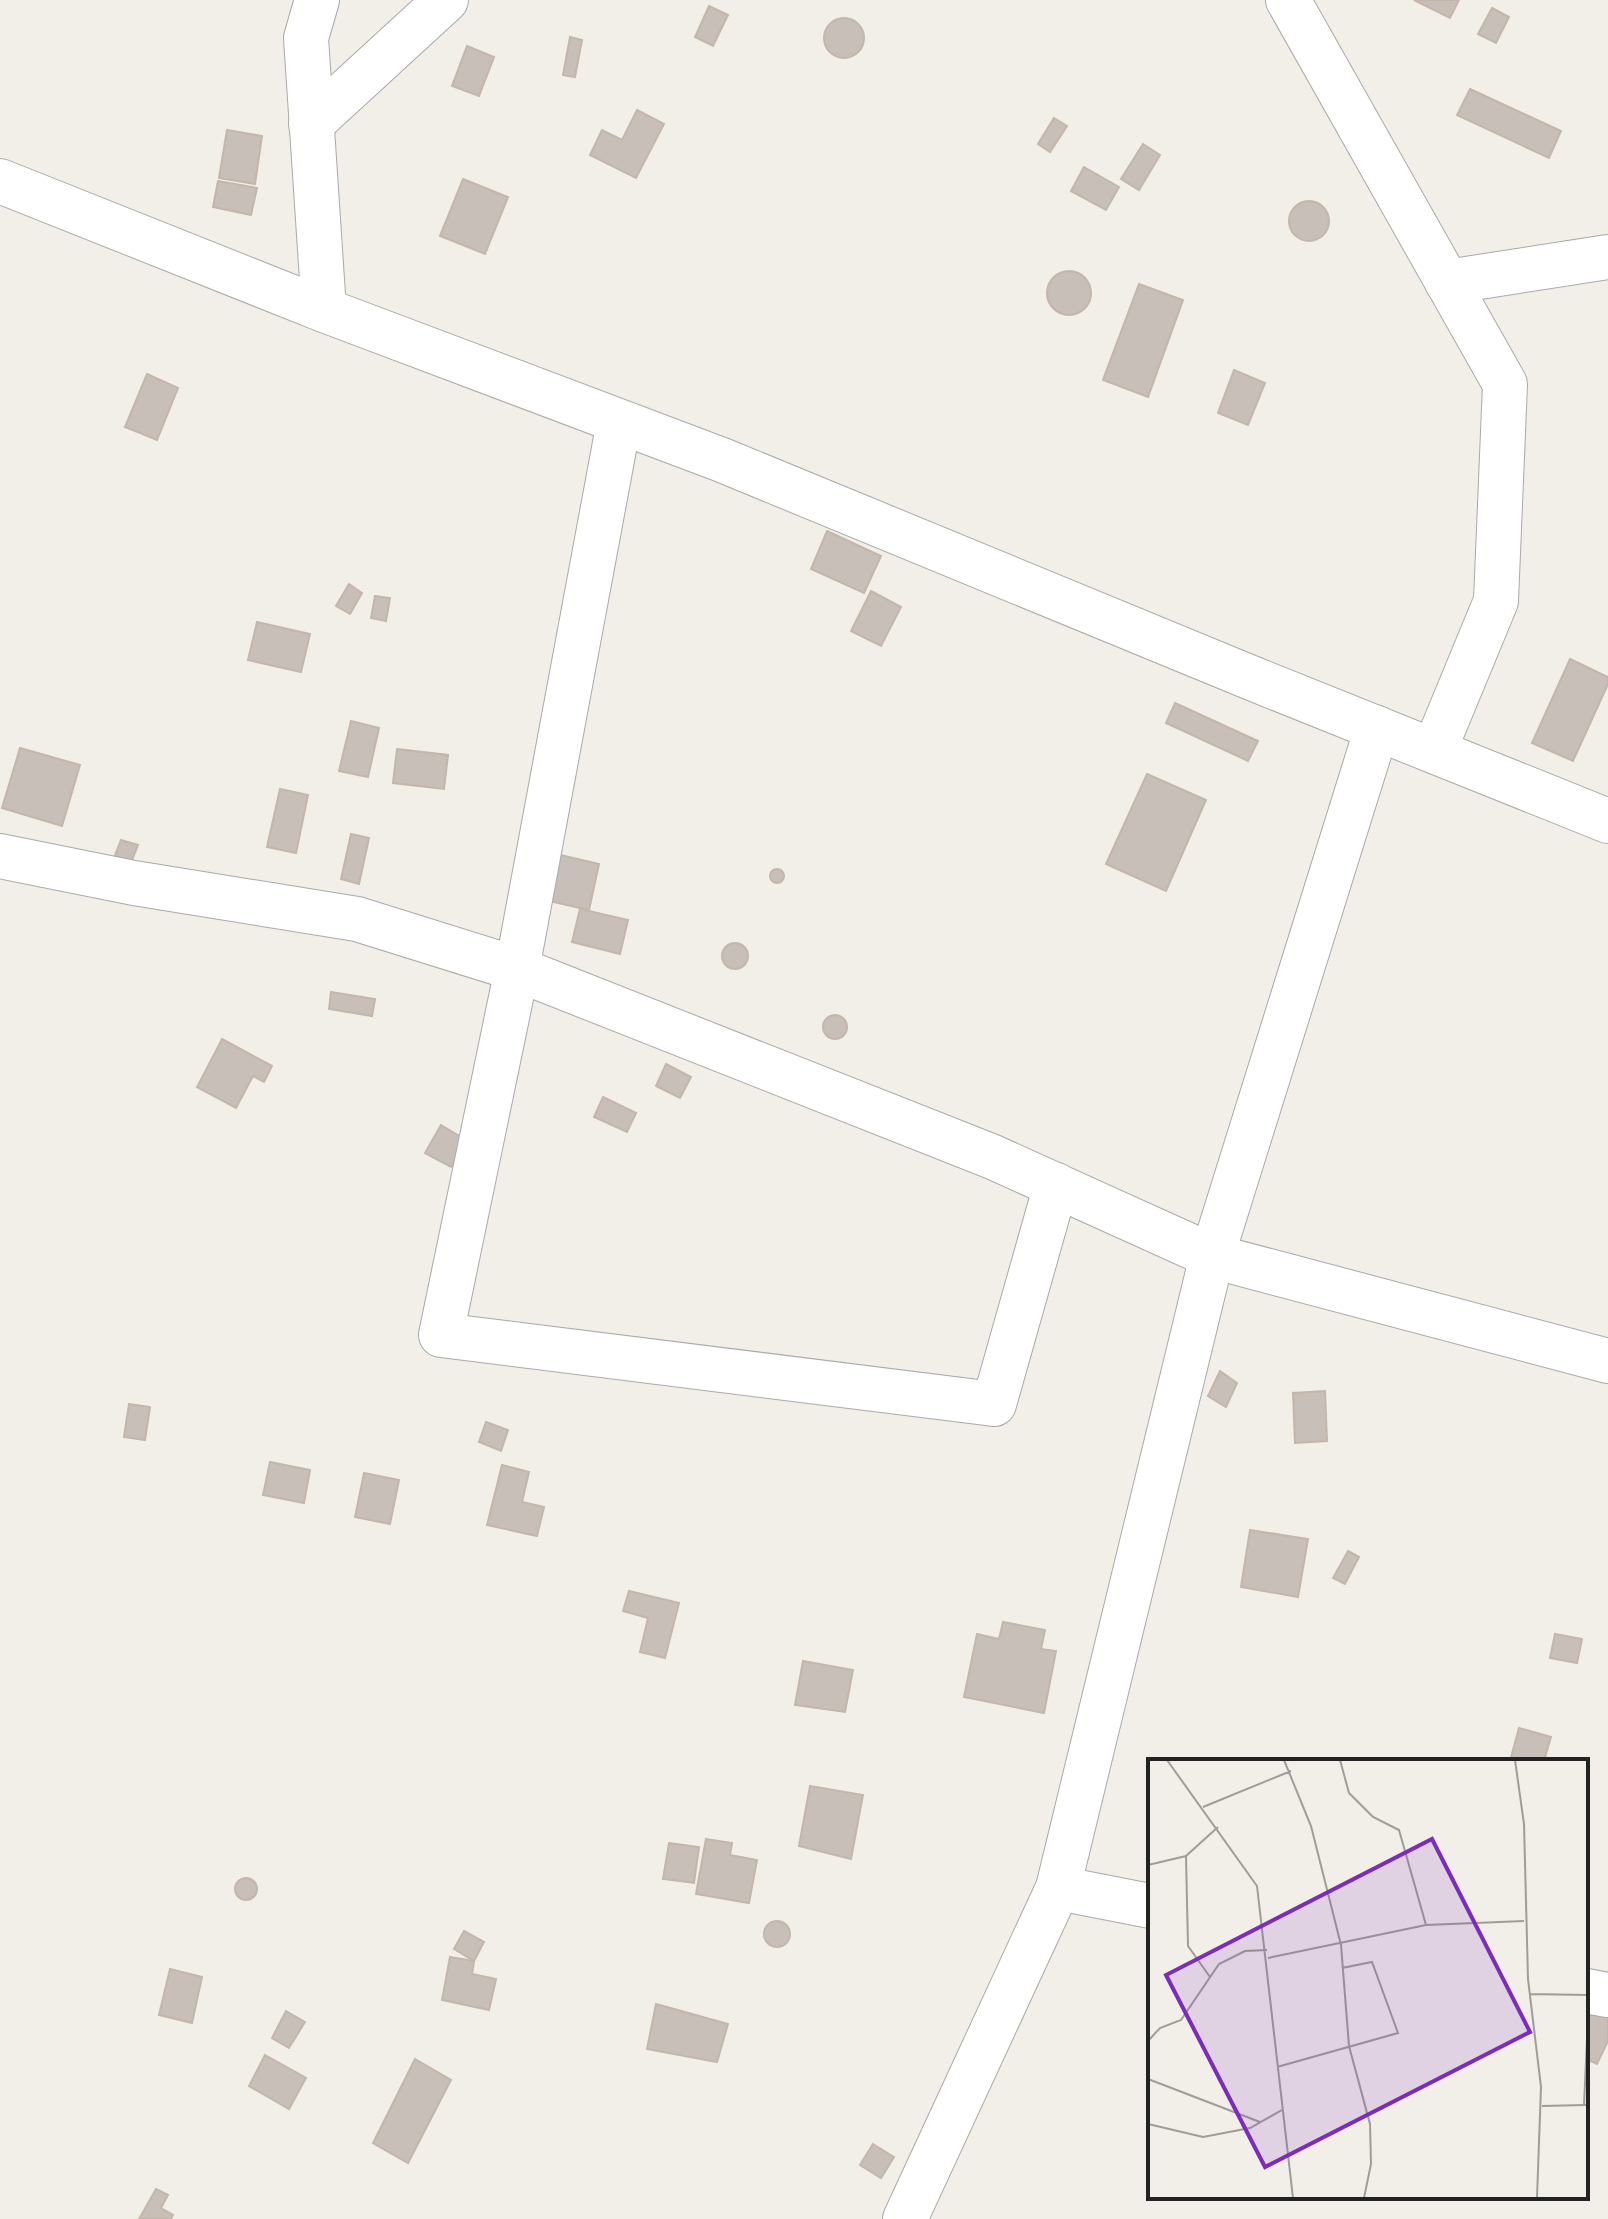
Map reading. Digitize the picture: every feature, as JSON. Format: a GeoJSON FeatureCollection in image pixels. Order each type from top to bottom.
{"type":"FeatureCollection","features":[{"type":"Feature","properties":{"kind":"street"},"geometry":{"type":"LineString","coordinates":[[317,0],[306,38],[324,310]]}},
{"type":"Feature","properties":{"kind":"street"},"geometry":{"type":"LineString","coordinates":[[311,124],[446,0]]}},
{"type":"Feature","properties":{"kind":"street"},"geometry":{"type":"LineString","coordinates":[[1288,0],[1505,384],[1496,601],[1434,751]]}},
{"type":"Feature","properties":{"kind":"street"},"geometry":{"type":"LineString","coordinates":[[0,181],[324,310],[722,460],[1608,821]]}},
{"type":"Feature","properties":{"kind":"street"},"geometry":{"type":"LineString","coordinates":[[1447,282],[1608,257]]}},
{"type":"Feature","properties":{"kind":"street"},"geometry":{"type":"LineString","coordinates":[[619,422],[517,969],[441,1335],[994,1404],[1056,1185]]}},
{"type":"Feature","properties":{"kind":"street"},"geometry":{"type":"LineString","coordinates":[[905,2219],[1058,1888],[1212,1256],[1377,728]]}},
{"type":"Feature","properties":{"kind":"street"},"geometry":{"type":"LineString","coordinates":[[0,856],[134,883],[357,919],[517,969],[993,1157],[1212,1256],[1608,1361]]}},
{"type":"Feature","properties":{"kind":"street"},"geometry":{"type":"LineString","coordinates":[[1058,1888],[1148,1906]]}},
{"type":"Feature","properties":{"kind":"street"},"geometry":{"type":"LineString","coordinates":[[1588,1991],[1608,1995]]}},
{"type":"Feature","properties":{"kind":"building"},"geometry":{"type":"Polygon","coordinates":[[[1414,0],[1459,0],[1450,18],[1414,0]]]}},
{"type":"Feature","properties":{"kind":"building"},"geometry":{"type":"Polygon","coordinates":[[[709,6],[728,15],[713,46],[695,37],[709,6]]]}},
{"type":"Feature","properties":{"kind":"building"},"geometry":{"type":"Polygon","coordinates":[[[1492,8],[1509,17],[1496,43],[1478,34],[1492,8]]]}},
{"type":"Feature","properties":{"kind":"building"},"geometry":{"type":"Polygon","coordinates":[[[844,18],[858,24],[864,38],[858,52],[844,58],[830,52],[824,38],[830,24],[844,18]]]}},
{"type":"Feature","properties":{"kind":"building"},"geometry":{"type":"Polygon","coordinates":[[[570,37],[582,40],[575,77],[563,75],[570,37]]]}},
{"type":"Feature","properties":{"kind":"building"},"geometry":{"type":"Polygon","coordinates":[[[467,46],[494,57],[479,96],[452,86],[467,46]]]}},
{"type":"Feature","properties":{"kind":"building"},"geometry":{"type":"Polygon","coordinates":[[[1470,89],[1561,131],[1549,158],[1457,115],[1470,89]]]}},
{"type":"Feature","properties":{"kind":"building"},"geometry":{"type":"Polygon","coordinates":[[[637,110],[664,124],[636,178],[590,155],[602,130],[622,140],[637,110]]]}},
{"type":"Feature","properties":{"kind":"building"},"geometry":{"type":"Polygon","coordinates":[[[1054,118],[1067,126],[1050,152],[1038,144],[1054,118]]]}},
{"type":"Feature","properties":{"kind":"building"},"geometry":{"type":"Polygon","coordinates":[[[227,130],[262,136],[255,184],[219,178],[227,130]]]}},
{"type":"Feature","properties":{"kind":"building"},"geometry":{"type":"Polygon","coordinates":[[[1143,144],[1160,155],[1139,190],[1121,179],[1143,144]]]}},
{"type":"Feature","properties":{"kind":"building"},"geometry":{"type":"Polygon","coordinates":[[[1084,167],[1119,187],[1106,210],[1071,191],[1084,167]]]}},
{"type":"Feature","properties":{"kind":"building"},"geometry":{"type":"Polygon","coordinates":[[[463,179],[508,197],[485,254],[440,236],[463,179]]]}},
{"type":"Feature","properties":{"kind":"building"},"geometry":{"type":"Polygon","coordinates":[[[218,181],[257,188],[251,215],[213,207],[218,181]]]}},
{"type":"Feature","properties":{"kind":"building"},"geometry":{"type":"Polygon","coordinates":[[[1309,201],[1323,207],[1329,221],[1323,235],[1309,241],[1295,235],[1289,221],[1295,207],[1309,201]]]}},
{"type":"Feature","properties":{"kind":"building"},"geometry":{"type":"Polygon","coordinates":[[[1069,271],[1084,278],[1091,293],[1084,308],[1069,315],[1054,308],[1047,293],[1054,278],[1069,271]]]}},
{"type":"Feature","properties":{"kind":"building"},"geometry":{"type":"Polygon","coordinates":[[[1139,284],[1183,300],[1148,397],[1103,380],[1139,284]]]}},
{"type":"Feature","properties":{"kind":"building"},"geometry":{"type":"Polygon","coordinates":[[[1234,370],[1265,383],[1248,425],[1218,413],[1234,370]]]}},
{"type":"Feature","properties":{"kind":"building"},"geometry":{"type":"Polygon","coordinates":[[[147,374],[178,388],[157,440],[125,427],[147,374]]]}},
{"type":"Feature","properties":{"kind":"building"},"geometry":{"type":"Polygon","coordinates":[[[827,531],[881,556],[864,593],[811,569],[827,531]]]}},
{"type":"Feature","properties":{"kind":"building"},"geometry":{"type":"Polygon","coordinates":[[[349,584],[362,593],[350,614],[336,606],[349,584]]]}},
{"type":"Feature","properties":{"kind":"building"},"geometry":{"type":"Polygon","coordinates":[[[871,591],[901,607],[881,646],[851,631],[871,591]]]}},
{"type":"Feature","properties":{"kind":"building"},"geometry":{"type":"Polygon","coordinates":[[[375,596],[390,598],[386,621],[371,618],[375,596]]]}},
{"type":"Feature","properties":{"kind":"building"},"geometry":{"type":"Polygon","coordinates":[[[257,622],[310,634],[301,672],[248,660],[257,622]]]}},
{"type":"Feature","properties":{"kind":"building"},"geometry":{"type":"Polygon","coordinates":[[[1570,659],[1608,677],[1608,684],[1573,761],[1532,743],[1570,659]]]}},
{"type":"Feature","properties":{"kind":"building"},"geometry":{"type":"Polygon","coordinates":[[[1175,703],[1258,741],[1248,761],[1166,723],[1175,703]]]}},
{"type":"Feature","properties":{"kind":"building"},"geometry":{"type":"Polygon","coordinates":[[[351,721],[379,728],[368,777],[339,771],[351,721]]]}},
{"type":"Feature","properties":{"kind":"building"},"geometry":{"type":"Polygon","coordinates":[[[20,748],[80,765],[62,826],[2,808],[20,748]]]}},
{"type":"Feature","properties":{"kind":"building"},"geometry":{"type":"Polygon","coordinates":[[[397,749],[448,755],[444,789],[393,783],[397,749]]]}},
{"type":"Feature","properties":{"kind":"building"},"geometry":{"type":"Polygon","coordinates":[[[1147,774],[1206,800],[1166,891],[1106,864],[1147,774]]]}},
{"type":"Feature","properties":{"kind":"building"},"geometry":{"type":"Polygon","coordinates":[[[280,789],[308,795],[296,853],[267,847],[280,789]]]}},
{"type":"Feature","properties":{"kind":"building"},"geometry":{"type":"Polygon","coordinates":[[[351,834],[369,838],[359,884],[341,879],[351,834]]]}},
{"type":"Feature","properties":{"kind":"building"},"geometry":{"type":"Polygon","coordinates":[[[121,840],[138,845],[130,865],[114,858],[121,840]]]}},
{"type":"Feature","properties":{"kind":"building"},"geometry":{"type":"Polygon","coordinates":[[[556,854],[599,864],[589,910],[545,900],[556,854]]]}},
{"type":"Feature","properties":{"kind":"building"},"geometry":{"type":"Polygon","coordinates":[[[777,869],[784,876],[777,883],[770,876],[777,869]]]}},
{"type":"Feature","properties":{"kind":"building"},"geometry":{"type":"Polygon","coordinates":[[[580,909],[628,920],[620,954],[572,942],[580,909]]]}},
{"type":"Feature","properties":{"kind":"building"},"geometry":{"type":"Polygon","coordinates":[[[735,943],[744,947],[748,956],[744,965],[735,969],[726,965],[722,956],[726,947],[735,943]]]}},
{"type":"Feature","properties":{"kind":"building"},"geometry":{"type":"Polygon","coordinates":[[[331,992],[375,999],[372,1016],[329,1009],[331,992]]]}},
{"type":"Feature","properties":{"kind":"building"},"geometry":{"type":"Polygon","coordinates":[[[835,1015],[843,1019],[847,1027],[843,1035],[835,1039],[827,1035],[823,1027],[827,1019],[835,1015]]]}},
{"type":"Feature","properties":{"kind":"building"},"geometry":{"type":"Polygon","coordinates":[[[222,1039],[272,1066],[264,1082],[253,1076],[236,1108],[197,1087],[222,1039]]]}},
{"type":"Feature","properties":{"kind":"building"},"geometry":{"type":"Polygon","coordinates":[[[666,1064],[691,1077],[680,1098],[656,1086],[666,1064]]]}},
{"type":"Feature","properties":{"kind":"building"},"geometry":{"type":"Polygon","coordinates":[[[603,1097],[636,1113],[627,1132],[594,1117],[603,1097]]]}},
{"type":"Feature","properties":{"kind":"building"},"geometry":{"type":"Polygon","coordinates":[[[441,1125],[466,1140],[451,1167],[425,1153],[441,1125]]]}},
{"type":"Feature","properties":{"kind":"building"},"geometry":{"type":"Polygon","coordinates":[[[1220,1371],[1237,1383],[1226,1407],[1208,1396],[1220,1371]]]}},
{"type":"Feature","properties":{"kind":"building"},"geometry":{"type":"Polygon","coordinates":[[[1325,1391],[1327,1441],[1295,1443],[1293,1393],[1325,1391]]]}},
{"type":"Feature","properties":{"kind":"building"},"geometry":{"type":"Polygon","coordinates":[[[129,1404],[150,1407],[145,1440],[124,1437],[129,1404]]]}},
{"type":"Feature","properties":{"kind":"building"},"geometry":{"type":"Polygon","coordinates":[[[486,1422],[508,1430],[501,1451],[479,1442],[486,1422]]]}},
{"type":"Feature","properties":{"kind":"building"},"geometry":{"type":"Polygon","coordinates":[[[270,1462],[310,1470],[304,1503],[263,1495],[270,1462]]]}},
{"type":"Feature","properties":{"kind":"building"},"geometry":{"type":"Polygon","coordinates":[[[502,1465],[529,1472],[522,1502],[544,1507],[537,1536],[487,1525],[502,1465]]]}},
{"type":"Feature","properties":{"kind":"building"},"geometry":{"type":"Polygon","coordinates":[[[364,1473],[399,1480],[390,1524],[355,1517],[364,1473]]]}},
{"type":"Feature","properties":{"kind":"building"},"geometry":{"type":"Polygon","coordinates":[[[1250,1530],[1308,1539],[1298,1597],[1241,1587],[1250,1530]]]}},
{"type":"Feature","properties":{"kind":"building"},"geometry":{"type":"Polygon","coordinates":[[[1348,1551],[1359,1557],[1345,1584],[1333,1578],[1348,1551]]]}},
{"type":"Feature","properties":{"kind":"building"},"geometry":{"type":"Polygon","coordinates":[[[629,1591],[679,1603],[665,1658],[640,1652],[648,1618],[623,1611],[629,1591]]]}},
{"type":"Feature","properties":{"kind":"building"},"geometry":{"type":"Polygon","coordinates":[[[1003,1622],[1045,1630],[1041,1649],[1056,1651],[1044,1713],[964,1697],[977,1634],[999,1639],[1003,1622]]]}},
{"type":"Feature","properties":{"kind":"building"},"geometry":{"type":"Polygon","coordinates":[[[1555,1634],[1582,1639],[1577,1663],[1550,1658],[1555,1634]]]}},
{"type":"Feature","properties":{"kind":"building"},"geometry":{"type":"Polygon","coordinates":[[[803,1661],[853,1670],[845,1712],[795,1705],[803,1661]]]}},
{"type":"Feature","properties":{"kind":"building"},"geometry":{"type":"Polygon","coordinates":[[[1519,1728],[1551,1737],[1545,1759],[1511,1759],[1519,1728]]]}},
{"type":"Feature","properties":{"kind":"building"},"geometry":{"type":"Polygon","coordinates":[[[810,1786],[863,1795],[851,1859],[799,1846],[810,1786]]]}},
{"type":"Feature","properties":{"kind":"building"},"geometry":{"type":"Polygon","coordinates":[[[706,1839],[732,1843],[730,1855],[757,1860],[749,1903],[696,1894],[706,1839]]]}},
{"type":"Feature","properties":{"kind":"building"},"geometry":{"type":"Polygon","coordinates":[[[669,1843],[699,1847],[694,1883],[663,1879],[669,1843]]]}},
{"type":"Feature","properties":{"kind":"building"},"geometry":{"type":"Polygon","coordinates":[[[246,1878],[254,1881],[257,1889],[254,1897],[246,1900],[238,1897],[235,1889],[238,1881],[246,1878]]]}},
{"type":"Feature","properties":{"kind":"building"},"geometry":{"type":"Polygon","coordinates":[[[777,1921],[786,1925],[790,1934],[786,1943],[777,1947],[768,1943],[764,1934],[768,1925],[777,1921]]]}},
{"type":"Feature","properties":{"kind":"building"},"geometry":{"type":"Polygon","coordinates":[[[464,1931],[484,1942],[474,1961],[454,1949],[464,1931]]]}},
{"type":"Feature","properties":{"kind":"building"},"geometry":{"type":"Polygon","coordinates":[[[450,1957],[474,1961],[472,1974],[496,1979],[489,2010],[442,2000],[450,1957]]]}},
{"type":"Feature","properties":{"kind":"building"},"geometry":{"type":"Polygon","coordinates":[[[170,1969],[202,1977],[192,2023],[159,2015],[170,1969]]]}},
{"type":"Feature","properties":{"kind":"building"},"geometry":{"type":"Polygon","coordinates":[[[656,2004],[728,2024],[717,2062],[647,2049],[656,2004]]]}},
{"type":"Feature","properties":{"kind":"building"},"geometry":{"type":"Polygon","coordinates":[[[1588,2007],[1608,2016],[1608,2041],[1597,2064],[1588,2060],[1588,2007]]]}},
{"type":"Feature","properties":{"kind":"building"},"geometry":{"type":"Polygon","coordinates":[[[286,2011],[305,2022],[289,2048],[272,2038],[286,2011]]]}},
{"type":"Feature","properties":{"kind":"building"},"geometry":{"type":"Polygon","coordinates":[[[265,2055],[306,2078],[289,2109],[249,2086],[265,2055]]]}},
{"type":"Feature","properties":{"kind":"building"},"geometry":{"type":"Polygon","coordinates":[[[415,2059],[451,2080],[408,2163],[373,2143],[415,2059]]]}},
{"type":"Feature","properties":{"kind":"building"},"geometry":{"type":"Polygon","coordinates":[[[873,2144],[894,2157],[881,2178],[860,2165],[873,2144]]]}},
{"type":"Feature","properties":{"kind":"building"},"geometry":{"type":"Polygon","coordinates":[[[156,2189],[168,2195],[161,2208],[173,2215],[171,2219],[139,2219],[156,2189]]]}}]}
